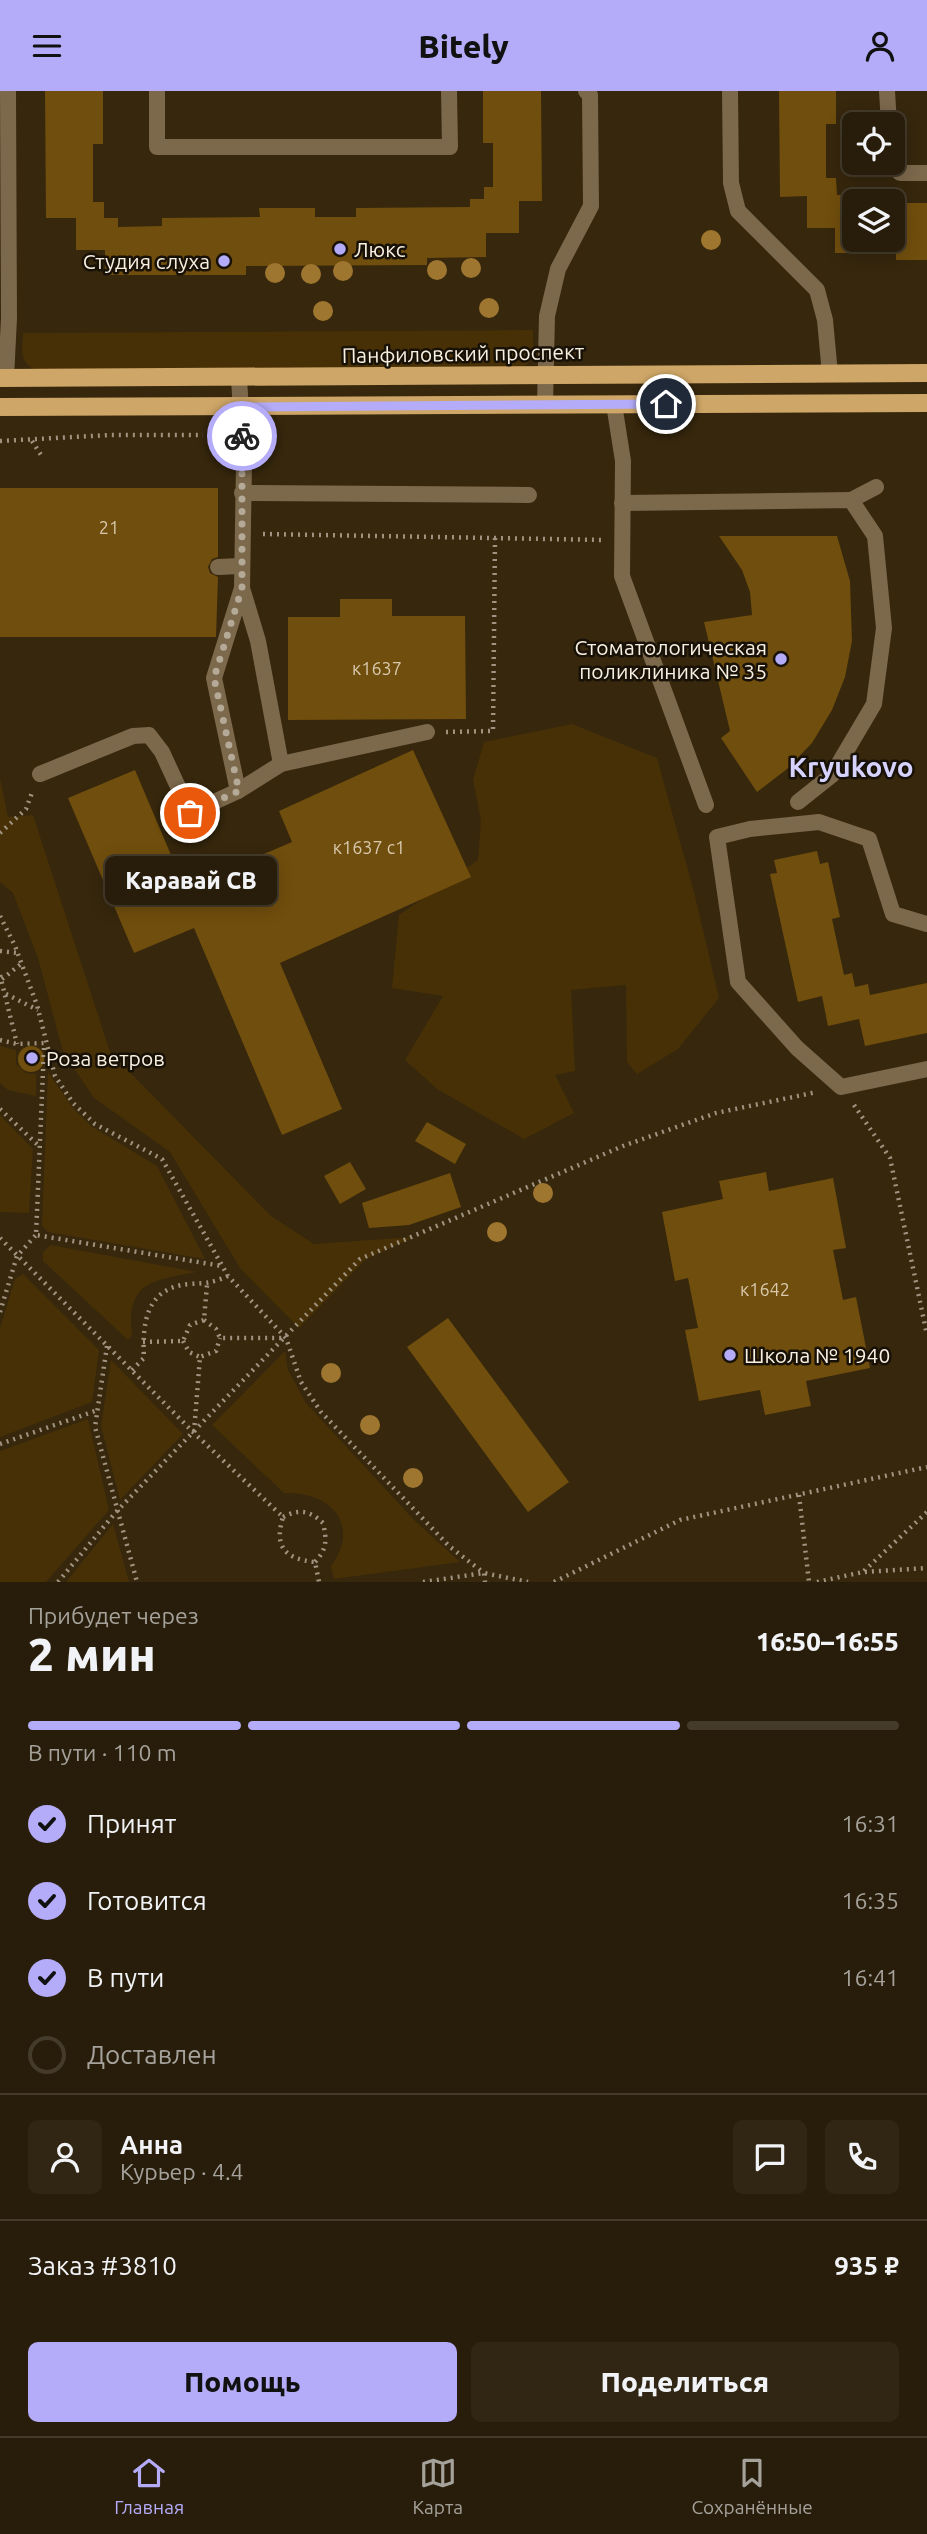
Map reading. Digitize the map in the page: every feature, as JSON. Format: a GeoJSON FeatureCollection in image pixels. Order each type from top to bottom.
{"type":"FeatureCollection","features":[{"type":"Feature","properties":{"kind":"main road","name":"Панфиловский проспект"},"geometry":{"type":"LineString","coordinates":[[3,378],[927,373]]}},
{"type":"Feature","properties":{"kind":"main road"},"geometry":{"type":"LineString","coordinates":[[614,404],[615,375]]}},
{"type":"Feature","properties":{"kind":"main road"},"geometry":{"type":"LineString","coordinates":[[0,407],[927,403]]}},
{"type":"Feature","properties":{"kind":"lane"},"geometry":{"type":"LineString","coordinates":[[3,378],[9,318],[8,91]]}},
{"type":"Feature","properties":{"kind":"lane"},"geometry":{"type":"LineString","coordinates":[[157,91],[157,147],[450,147],[449,91]]}},
{"type":"Feature","properties":{"kind":"lane"},"geometry":{"type":"LineString","coordinates":[[545,404],[547,316],[558,269],[591,206],[590,95],[586,91]]}},
{"type":"Feature","properties":{"kind":"lane"},"geometry":{"type":"LineString","coordinates":[[730,91],[731,183],[738,211],[817,290],[825,320],[831,374]]}},
{"type":"Feature","properties":{"kind":"lane"},"geometry":{"type":"LineString","coordinates":[[887,91],[888,112]]}},
{"type":"Feature","properties":{"kind":"lane"},"geometry":{"type":"LineString","coordinates":[[905,173],[927,173]]}},
{"type":"Feature","properties":{"kind":"lane"},"geometry":{"type":"LineString","coordinates":[[239,378],[244,463],[242,588],[258,641],[281,764]]}},
{"type":"Feature","properties":{"kind":"lane"},"geometry":{"type":"LineString","coordinates":[[614,404],[623,461],[622,576],[706,805]]}},
{"type":"Feature","properties":{"kind":"lane"},"geometry":{"type":"LineString","coordinates":[[622,503],[851,500],[876,487]]}},
{"type":"Feature","properties":{"kind":"lane"},"geometry":{"type":"LineString","coordinates":[[242,493],[529,495]]}},
{"type":"Feature","properties":{"kind":"lane"},"geometry":{"type":"LineString","coordinates":[[798,802],[832,775],[874,704],[884,628],[875,536],[851,500]]}},
{"type":"Feature","properties":{"kind":"lane"},"geometry":{"type":"LineString","coordinates":[[218,567],[241,566]]}},
{"type":"Feature","properties":{"kind":"lane"},"geometry":{"type":"LineString","coordinates":[[239,791],[214,678],[242,588]]}},
{"type":"Feature","properties":{"kind":"lane"},"geometry":{"type":"LineString","coordinates":[[40,774],[133,736],[149,735],[162,752],[190,813],[239,791],[281,764],[427,732]]}},
{"type":"Feature","properties":{"kind":"lane"},"geometry":{"type":"LineString","coordinates":[[927,924],[893,914],[869,839],[819,822],[750,829],[718,837],[738,982],[797,1048],[841,1087],[927,1069]]}},
{"type":"Feature","properties":{"kind":"path"},"geometry":{"type":"LineString","coordinates":[[0,441],[111,435],[203,435]]}},
{"type":"Feature","properties":{"kind":"path"},"geometry":{"type":"LineString","coordinates":[[32,440],[43,458]]}},
{"type":"Feature","properties":{"kind":"path"},"geometry":{"type":"LineString","coordinates":[[241,534],[622,541]]}},
{"type":"Feature","properties":{"kind":"path"},"geometry":{"type":"LineString","coordinates":[[427,732],[493,731],[495,538]]}},
{"type":"Feature","properties":{"kind":"path"},"geometry":{"type":"LineString","coordinates":[[0,833],[26,809],[40,774]]}},
{"type":"Feature","properties":{"kind":"path"},"geometry":{"type":"LineString","coordinates":[[0,916],[18,953],[38,1010],[55,1076],[73,1103],[95,1124],[162,1159],[228,1276],[286,1338],[301,1382],[321,1412],[449,1546],[484,1573],[485,1582]]}},
{"type":"Feature","properties":{"kind":"path"},"geometry":{"type":"LineString","coordinates":[[0,951],[18,953]]}},
{"type":"Feature","properties":{"kind":"path"},"geometry":{"type":"LineString","coordinates":[[17,1044],[1,977],[22,964]]}},
{"type":"Feature","properties":{"kind":"path"},"geometry":{"type":"LineString","coordinates":[[5,994],[38,1010]]}},
{"type":"Feature","properties":{"kind":"path"},"geometry":{"type":"LineString","coordinates":[[0,1312],[18,1256],[36,1235],[44,1033]]}},
{"type":"Feature","properties":{"kind":"path"},"geometry":{"type":"LineString","coordinates":[[0,1040],[17,1044],[45,1043]]}},
{"type":"Feature","properties":{"kind":"path"},"geometry":{"type":"LineString","coordinates":[[58,1582],[116,1512],[360,1259],[623,1146],[716,1113],[841,1087],[890,1158],[927,1335]]}},
{"type":"Feature","properties":{"kind":"path"},"geometry":{"type":"LineString","coordinates":[[0,1109],[40,1148]]}},
{"type":"Feature","properties":{"kind":"path"},"geometry":{"type":"LineString","coordinates":[[36,1235],[222,1266]]}},
{"type":"Feature","properties":{"kind":"path"},"geometry":{"type":"LineString","coordinates":[[0,1238],[194,1433],[283,1517]]}},
{"type":"Feature","properties":{"kind":"path"},"geometry":{"type":"LineString","coordinates":[[132,1370],[144,1358],[142,1326],[148,1309],[158,1297],[173,1288],[207,1285],[228,1276]]}},
{"type":"Feature","properties":{"kind":"path"},"geometry":{"type":"LineString","coordinates":[[204,1320],[207,1285]]}},
{"type":"Feature","properties":{"kind":"path"},"geometry":{"type":"LineString","coordinates":[[183,1341],[189,1352],[200,1357],[216,1351],[220,1338],[216,1329],[204,1320]]}},
{"type":"Feature","properties":{"kind":"path"},"geometry":{"type":"LineString","coordinates":[[183,1341],[190,1325],[204,1320]]}},
{"type":"Feature","properties":{"kind":"path"},"geometry":{"type":"LineString","coordinates":[[220,1338],[286,1338]]}},
{"type":"Feature","properties":{"kind":"path"},"geometry":{"type":"LineString","coordinates":[[143,1342],[183,1341]]}},
{"type":"Feature","properties":{"kind":"path"},"geometry":{"type":"LineString","coordinates":[[107,1345],[95,1427],[137,1582]]}},
{"type":"Feature","properties":{"kind":"path"},"geometry":{"type":"LineString","coordinates":[[194,1433],[200,1357]]}},
{"type":"Feature","properties":{"kind":"path"},"geometry":{"type":"LineString","coordinates":[[0,1444],[98,1410]]}},
{"type":"Feature","properties":{"kind":"path"},"geometry":{"type":"LineString","coordinates":[[554,1582],[680,1520],[927,1467]]}},
{"type":"Feature","properties":{"kind":"path"},"geometry":{"type":"LineString","coordinates":[[799,1495],[809,1582]]}},
{"type":"Feature","properties":{"kind":"path"},"geometry":{"type":"LineString","coordinates":[[295,1511],[305,1511],[323,1523],[327,1537],[325,1551],[315,1562],[297,1560],[283,1549],[278,1534],[283,1517],[295,1511]]}},
{"type":"Feature","properties":{"kind":"path"},"geometry":{"type":"LineString","coordinates":[[863,1572],[927,1512]]}},
{"type":"Feature","properties":{"kind":"path"},"geometry":{"type":"LineString","coordinates":[[315,1562],[319,1582]]}},
{"type":"Feature","properties":{"kind":"path"},"geometry":{"type":"LineString","coordinates":[[817,1582],[863,1572],[927,1568]]}},
{"type":"Feature","properties":{"kind":"path"},"geometry":{"type":"LineString","coordinates":[[423,1582],[484,1573],[528,1582]]}},
{"type":"Feature","properties":{"kind":"shaded area"},"geometry":{"type":"Polygon","coordinates":[[[533,330],[533,358],[521,370],[38,371],[28,365],[22,351],[23,333],[533,330]]]}},
{"type":"Feature","properties":{"kind":"shaded area"},"geometry":{"type":"Polygon","coordinates":[[[572,724],[657,758],[694,892],[719,998],[678,1049],[637,1074],[627,1062],[626,985],[571,990],[575,1071],[555,1075],[574,1113],[524,1139],[437,1089],[405,1060],[443,996],[392,988],[399,915],[478,860],[481,820],[473,780],[484,742],[572,724]]]}},
{"type":"Feature","properties":{"kind":"shaded area"},"geometry":{"type":"Polygon","coordinates":[[[0,779],[8,817],[33,815],[110,1052],[271,1216],[314,1244],[414,1237],[366,1259],[299,1328],[240,1268],[170,1152],[94,1098],[63,1052],[38,958],[13,893],[0,882],[0,779]]]}},
{"type":"Feature","properties":{"kind":"shaded area"},"geometry":{"type":"Polygon","coordinates":[[[0,1046],[16,1050],[16,1064],[26,1073],[36,1074],[36,1096],[8,1090],[0,1083],[0,1046]]]}},
{"type":"Feature","properties":{"kind":"shaded area"},"geometry":{"type":"Polygon","coordinates":[[[48,1072],[73,1108],[91,1126],[157,1166],[205,1259],[48,1232],[42,1226],[48,1072]]]}},
{"type":"Feature","properties":{"kind":"shaded area"},"geometry":{"type":"Polygon","coordinates":[[[0,1115],[33,1149],[29,1213],[0,1212],[0,1115]]]}},
{"type":"Feature","properties":{"kind":"shaded area"},"geometry":{"type":"Polygon","coordinates":[[[51,1245],[197,1272],[156,1281],[138,1293],[131,1317],[132,1335],[128,1340],[43,1261],[43,1252],[51,1245]]]}},
{"type":"Feature","properties":{"kind":"shaded area"},"geometry":{"type":"Polygon","coordinates":[[[23,1274],[99,1350],[92,1402],[0,1437],[0,1328],[15,1279],[23,1274]]]}},
{"type":"Feature","properties":{"kind":"shaded area"},"geometry":{"type":"Polygon","coordinates":[[[285,1351],[288,1370],[306,1403],[414,1520],[460,1562],[334,1579],[331,1566],[340,1551],[343,1537],[342,1524],[336,1513],[315,1498],[284,1493],[212,1425],[285,1351]]]}},
{"type":"Feature","properties":{"kind":"shaded area"},"geometry":{"type":"Polygon","coordinates":[[[111,1360],[183,1434],[120,1500],[101,1426],[111,1360]]]}},
{"type":"Feature","properties":{"kind":"shaded area"},"geometry":{"type":"Polygon","coordinates":[[[88,1419],[109,1510],[46,1582],[0,1582],[0,1451],[88,1419]]]}},
{"type":"Feature","properties":{"kind":"shaded area"},"geometry":{"type":"Polygon","coordinates":[[[113,1524],[129,1582],[66,1582],[113,1524]]]}},
{"type":"Feature","properties":{"kind":"building"},"geometry":{"type":"Polygon","coordinates":[[[45,91],[103,91],[103,144],[93,144],[93,202],[104,202],[104,218],[118,218],[118,227],[162,226],[162,218],[260,217],[259,208],[315,208],[315,217],[356,217],[356,208],[470,207],[470,199],[484,199],[484,187],[493,187],[493,143],[483,143],[483,91],[541,91],[542,201],[519,201],[519,233],[486,233],[486,257],[427,258],[427,265],[246,266],[246,275],[105,275],[105,250],[76,250],[76,218],[46,218],[45,91]]]}},
{"type":"Feature","properties":{"kind":"building"},"geometry":{"type":"Polygon","coordinates":[[[779,91],[836,91],[836,124],[826,124],[826,178],[836,178],[837,195],[842,195],[842,252],[905,252],[905,203],[927,203],[927,260],[896,260],[896,253],[835,253],[835,228],[807,228],[807,196],[780,197],[779,91]]]}},
{"type":"Feature","properties":{"kind":"building"},"geometry":{"type":"Polygon","coordinates":[[[0,488],[218,488],[218,557],[212,559],[208,567],[210,573],[218,577],[216,637],[0,637],[0,488]]]}},
{"type":"Feature","properties":{"kind":"building","name":"Стоматологическая поликлиника № 35"},"geometry":{"type":"Polygon","coordinates":[[[719,536],[837,536],[850,581],[852,641],[845,677],[832,710],[812,743],[787,769],[757,792],[721,738],[730,731],[704,622],[752,615],[750,592],[742,570],[719,536]]]}},
{"type":"Feature","properties":{"kind":"building"},"geometry":{"type":"Polygon","coordinates":[[[340,599],[392,599],[392,616],[465,616],[466,719],[288,720],[288,617],[340,617],[340,599]]]}},
{"type":"Feature","properties":{"kind":"building"},"geometry":{"type":"Polygon","coordinates":[[[413,750],[471,877],[280,963],[342,1109],[282,1135],[194,928],[134,953],[68,798],[135,770],[185,888],[292,842],[279,811],[413,750]]]}},
{"type":"Feature","properties":{"kind":"building"},"geometry":{"type":"Polygon","coordinates":[[[817,851],[820,864],[828,862],[840,917],[832,919],[844,975],[852,973],[855,987],[868,984],[870,995],[927,983],[927,1033],[865,1046],[859,1019],[828,1026],[822,996],[798,1002],[770,874],[777,873],[774,860],[817,851]]]}},
{"type":"Feature","properties":{"kind":"building","name":"Роза ветров"},"geometry":{"type":"Polygon","coordinates":[[[31,1046],[40,1050],[44,1059],[40,1068],[31,1072],[22,1068],[18,1059],[22,1050],[31,1046]]]}},
{"type":"Feature","properties":{"kind":"building"},"geometry":{"type":"Polygon","coordinates":[[[427,1122],[466,1144],[455,1164],[415,1141],[427,1122]]]}},
{"type":"Feature","properties":{"kind":"building"},"geometry":{"type":"Polygon","coordinates":[[[350,1162],[366,1189],[340,1204],[324,1176],[350,1162]]]}},
{"type":"Feature","properties":{"kind":"building"},"geometry":{"type":"Polygon","coordinates":[[[766,1172],[769,1191],[833,1178],[846,1248],[833,1250],[843,1300],[856,1297],[870,1368],[806,1381],[811,1406],[765,1415],[760,1390],[699,1401],[685,1330],[698,1328],[688,1278],[675,1281],[662,1212],[723,1199],[719,1181],[766,1172]]]}},
{"type":"Feature","properties":{"kind":"building"},"geometry":{"type":"Polygon","coordinates":[[[450,1173],[461,1207],[409,1225],[369,1228],[362,1203],[450,1173]]]}},
{"type":"Feature","properties":{"kind":"building"},"geometry":{"type":"Polygon","coordinates":[[[448,1318],[569,1482],[528,1512],[407,1347],[448,1318]]]}},
{"type":"Feature","properties":{"kind":"way so far"},"geometry":{"type":"LineString","coordinates":[[190,813],[239,791],[214,678],[242,588],[242,436]]}},
{"type":"Feature","properties":{"kind":"place","name":"Люкс"},"geometry":{"type":"Point","coordinates":[340,249]}},
{"type":"Feature","properties":{"kind":"place","name":"Студия слуха"},"geometry":{"type":"Point","coordinates":[224,261]}},
{"type":"Feature","properties":{"kind":"place","name":"Стоматологическая поликлиника № 35"},"geometry":{"type":"Point","coordinates":[781,659]}},
{"type":"Feature","properties":{"kind":"place","name":"Каравай СВ"},"geometry":{"type":"Point","coordinates":[190,813]}},
{"type":"Feature","properties":{"kind":"place","name":"Роза ветров"},"geometry":{"type":"Point","coordinates":[32,1058]}},
{"type":"Feature","properties":{"kind":"place","name":"Школа № 1940"},"geometry":{"type":"Point","coordinates":[730,1355]}},
{"type":"Feature","properties":{"kind":"district","name":"Kryukovo"},"geometry":{"type":"Point","coordinates":[851,766]}},
{"type":"Feature","properties":{"kind":"route"},"geometry":{"type":"LineString","coordinates":[[242,436],[239,407],[666,404]]}}]}
